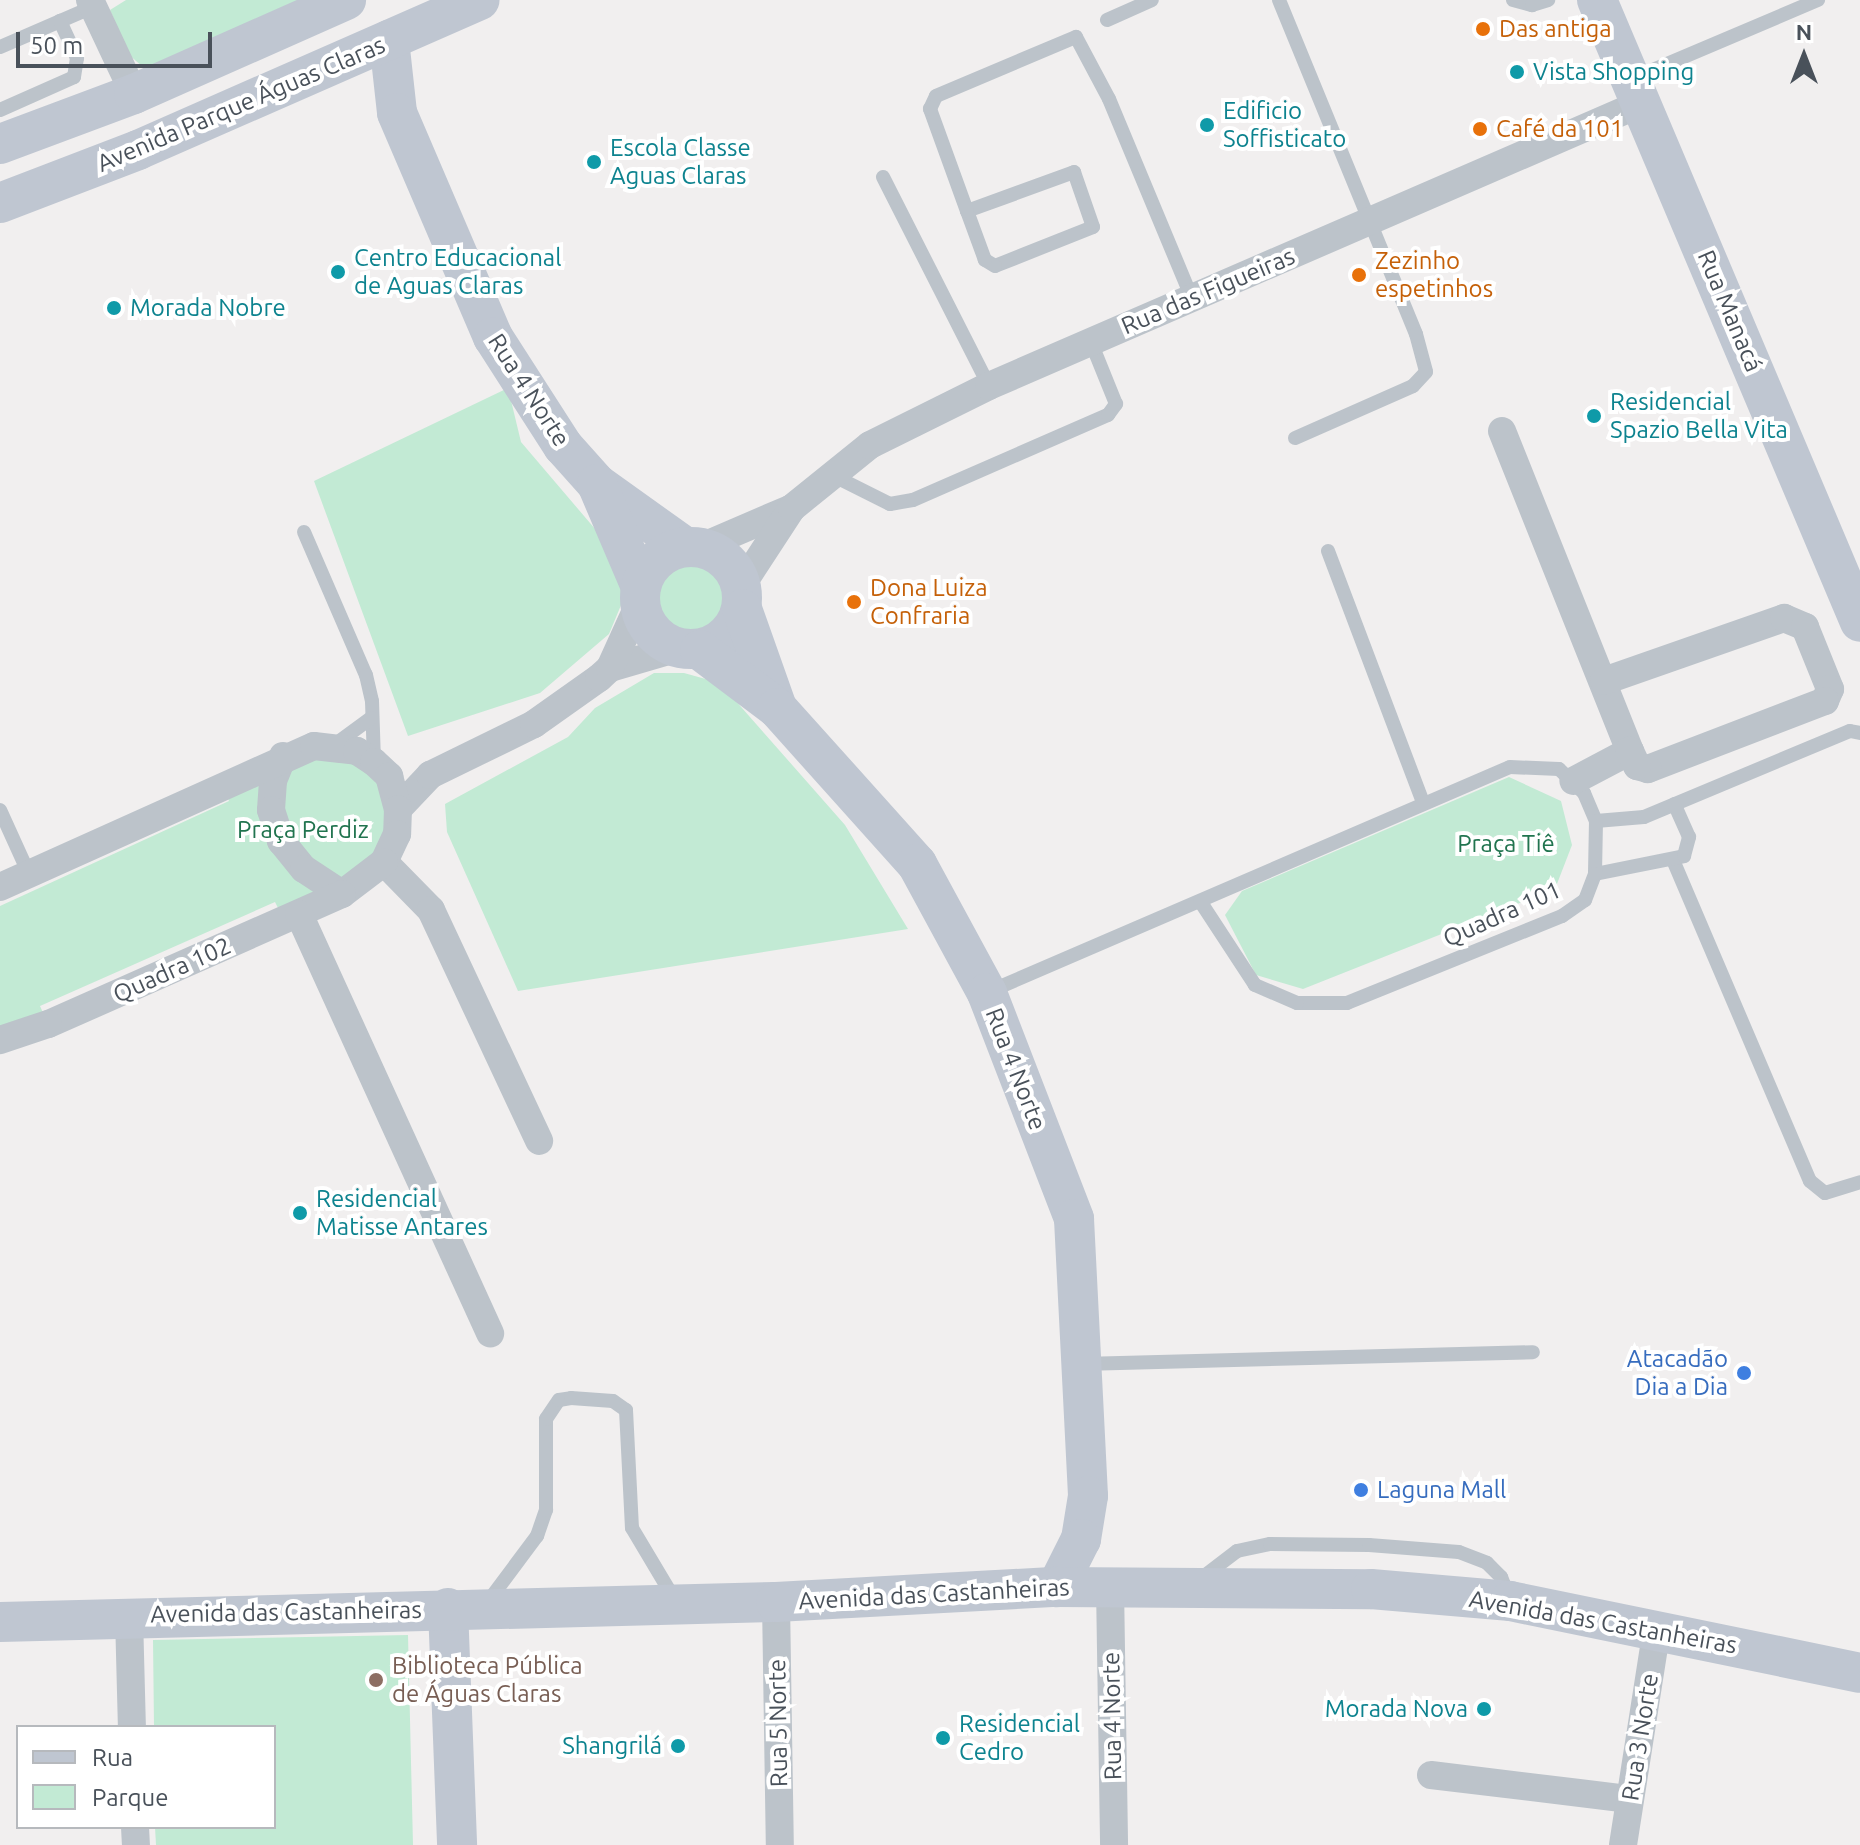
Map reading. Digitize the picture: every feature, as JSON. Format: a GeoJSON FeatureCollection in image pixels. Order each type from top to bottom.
{"type":"FeatureCollection","features":[{"type":"Feature","properties":{"kind":"street"},"geometry":{"type":"LineString","coordinates":[[0,144],[134,94],[346,0]]}},
{"type":"Feature","properties":{"kind":"street","name":"Avenida Parque Águas Claras"},"geometry":{"type":"LineString","coordinates":[[0,203],[138,150],[479,0]]}},
{"type":"Feature","properties":{"kind":"street","name":"Rua Manacá"},"geometry":{"type":"LineString","coordinates":[[1597,0],[1860,622]]}},
{"type":"Feature","properties":{"kind":"street"},"geometry":{"type":"LineString","coordinates":[[92,4],[134,94]]}},
{"type":"Feature","properties":{"kind":"street","name":"Rua 4 Norte"},"geometry":{"type":"LineString","coordinates":[[389,40],[397,113],[493,337],[563,446],[597,484],[693,547]]}},
{"type":"Feature","properties":{"kind":"street","name":"Rua 4 Norte"},"geometry":{"type":"LineString","coordinates":[[338,62],[397,113]]}},
{"type":"Feature","properties":{"kind":"street","name":"Rua das Figueiras"},"geometry":{"type":"LineString","coordinates":[[742,597],[792,508],[829,473],[870,445],[989,386],[1369,221],[1636,91]]}},
{"type":"Feature","properties":{"kind":"street"},"geometry":{"type":"LineString","coordinates":[[1502,431],[1637,766],[1648,769],[1825,701],[1830,689],[1805,627],[1784,618],[1604,681]]}},
{"type":"Feature","properties":{"kind":"street","name":"Rua 4 Norte"},"geometry":{"type":"LineString","coordinates":[[597,484],[640,594]]}},
{"type":"Feature","properties":{"kind":"street","name":"Rua das Figueiras"},"geometry":{"type":"LineString","coordinates":[[693,547],[792,508]]}},
{"type":"Feature","properties":{"kind":"street"},"geometry":{"type":"LineString","coordinates":[[398,809],[430,775],[534,724],[610,668],[725,638],[742,597],[729,562],[693,547],[657,560],[610,668]]}},
{"type":"Feature","properties":{"kind":"street"},"geometry":{"type":"LineString","coordinates":[[640,594],[651,631],[690,649]]}},
{"type":"Feature","properties":{"kind":"street","name":"Rua 4 Norte"},"geometry":{"type":"LineString","coordinates":[[742,597],[777,708]]}},
{"type":"Feature","properties":{"kind":"street","name":"Rua 4 Norte"},"geometry":{"type":"LineString","coordinates":[[690,649],[777,708],[917,864],[987,993],[1074,1219],[1088,1496],[1081,1539],[1057,1587]]}},
{"type":"Feature","properties":{"kind":"street"},"geometry":{"type":"LineString","coordinates":[[0,887],[283,756],[314,746],[357,751],[382,769],[430,775]]}},
{"type":"Feature","properties":{"kind":"street"},"geometry":{"type":"LineString","coordinates":[[1573,781],[1630,751]]}},
{"type":"Feature","properties":{"kind":"street"},"geometry":{"type":"LineString","coordinates":[[283,756],[273,781],[271,810],[281,841],[304,869],[342,894]]}},
{"type":"Feature","properties":{"kind":"street"},"geometry":{"type":"LineString","coordinates":[[382,769],[398,809],[397,834],[384,862],[431,910],[539,1141]]}},
{"type":"Feature","properties":{"kind":"street","name":"Quadra 102"},"geometry":{"type":"LineString","coordinates":[[0,1040],[48,1024],[299,914],[342,894],[384,862]]}},
{"type":"Feature","properties":{"kind":"street"},"geometry":{"type":"LineString","coordinates":[[299,914],[490,1334]]}},
{"type":"Feature","properties":{"kind":"street","name":"Rua 4 Norte"},"geometry":{"type":"LineString","coordinates":[[1088,1496],[1117,1586],[1114,1845]]}},
{"type":"Feature","properties":{"kind":"street","name":"Avenida das Castanheiras"},"geometry":{"type":"LineString","coordinates":[[8,1617],[776,1602],[1057,1587],[1371,1589],[1510,1601],[1860,1673]]}},
{"type":"Feature","properties":{"kind":"street","name":"Rua 5 Norte"},"geometry":{"type":"LineString","coordinates":[[776,1602],[780,1845]]}},
{"type":"Feature","properties":{"kind":"street"},"geometry":{"type":"LineString","coordinates":[[457,1845],[465,1608]]}},
{"type":"Feature","properties":{"kind":"street"},"geometry":{"type":"LineString","coordinates":[[129,1616],[132,1725]]}},
{"type":"Feature","properties":{"kind":"street","name":"Rua 3 Norte"},"geometry":{"type":"LineString","coordinates":[[1623,1845],[1657,1629]]}},
{"type":"Feature","properties":{"kind":"street"},"geometry":{"type":"LineString","coordinates":[[1431,1775],[1630,1799]]}},
{"type":"Feature","properties":{"kind":"lane"},"geometry":{"type":"LineString","coordinates":[[1107,20],[1152,0]]}},
{"type":"Feature","properties":{"kind":"lane"},"geometry":{"type":"LineString","coordinates":[[1279,0],[1416,334],[1426,372],[1413,386],[1295,438]]}},
{"type":"Feature","properties":{"kind":"lane"},"geometry":{"type":"LineString","coordinates":[[1513,0],[1532,5],[1548,0]]}},
{"type":"Feature","properties":{"kind":"lane"},"geometry":{"type":"LineString","coordinates":[[1636,91],[1818,0]]}},
{"type":"Feature","properties":{"kind":"lane"},"geometry":{"type":"LineString","coordinates":[[0,47],[92,4]]}},
{"type":"Feature","properties":{"kind":"lane"},"geometry":{"type":"LineString","coordinates":[[0,110],[74,77],[77,58],[60,21]]}},
{"type":"Feature","properties":{"kind":"lane"},"geometry":{"type":"LineString","coordinates":[[967,211],[1074,172],[1093,227],[995,266],[985,260],[967,211],[930,109],[936,96],[1076,37],[1109,99],[1192,298]]}},
{"type":"Feature","properties":{"kind":"lane"},"geometry":{"type":"LineString","coordinates":[[883,177],[989,386]]}},
{"type":"Feature","properties":{"kind":"lane"},"geometry":{"type":"LineString","coordinates":[[829,473],[890,504],[913,500],[1108,415],[1116,404],[1091,342]]}},
{"type":"Feature","properties":{"kind":"lane"},"geometry":{"type":"LineString","coordinates":[[304,532],[366,675],[382,769]]}},
{"type":"Feature","properties":{"kind":"lane"},"geometry":{"type":"LineString","coordinates":[[1328,551],[1423,803]]}},
{"type":"Feature","properties":{"kind":"lane"},"geometry":{"type":"LineString","coordinates":[[332,747],[371,718]]}},
{"type":"Feature","properties":{"kind":"lane"},"geometry":{"type":"LineString","coordinates":[[1596,821],[1644,817],[1850,731],[1860,733]]}},
{"type":"Feature","properties":{"kind":"lane"},"geometry":{"type":"LineString","coordinates":[[987,993],[1510,767],[1559,769],[1573,781],[1592,805],[1596,821],[1595,874],[1673,860],[1689,848],[1674,804]]}},
{"type":"Feature","properties":{"kind":"lane"},"geometry":{"type":"LineString","coordinates":[[0,810],[29,874]]}},
{"type":"Feature","properties":{"kind":"lane"},"geometry":{"type":"LineString","coordinates":[[1673,860],[1810,1181],[1825,1193],[1860,1182]]}},
{"type":"Feature","properties":{"kind":"lane","name":"Quadra 101"},"geometry":{"type":"LineString","coordinates":[[1200,901],[1255,985],[1274,996],[1316,1006],[1347,1003],[1562,916],[1585,900],[1595,874]]}},
{"type":"Feature","properties":{"kind":"lane"},"geometry":{"type":"LineString","coordinates":[[1081,1364],[1533,1352]]}},
{"type":"Feature","properties":{"kind":"lane"},"geometry":{"type":"LineString","coordinates":[[465,1608],[537,1536],[546,1510],[546,1419],[559,1400],[571,1398],[613,1401],[626,1410],[632,1528],[677,1604]]}},
{"type":"Feature","properties":{"kind":"green space"},"geometry":{"type":"Polygon","coordinates":[[[126,0],[302,0],[154,68],[142,66],[129,55],[110,10],[126,0]]]}},
{"type":"Feature","properties":{"kind":"green space"},"geometry":{"type":"Polygon","coordinates":[[[508,388],[521,442],[613,550],[624,598],[609,634],[540,693],[408,736],[314,481],[508,388]]]}},
{"type":"Feature","properties":{"kind":"green space"},"geometry":{"type":"Polygon","coordinates":[[[691,549],[710,552],[726,563],[737,579],[740,598],[737,617],[726,633],[710,644],[691,647],[672,644],[656,633],[645,617],[642,598],[645,579],[656,563],[672,552],[691,549]]]}},
{"type":"Feature","properties":{"kind":"green space"},"geometry":{"type":"Polygon","coordinates":[[[654,673],[684,673],[720,683],[845,825],[908,929],[518,991],[447,832],[445,804],[568,737],[595,708],[654,673]]]}},
{"type":"Feature","properties":{"kind":"green space","name":"Praça Perdiz"},"geometry":{"type":"Polygon","coordinates":[[[314,746],[389,776],[384,862],[284,920],[275,902],[40,1006],[48,1024],[0,1040],[0,906],[229,801],[222,785],[314,746]]]}},
{"type":"Feature","properties":{"kind":"green space","name":"Praça Tiê"},"geometry":{"type":"Polygon","coordinates":[[[1509,777],[1561,801],[1572,845],[1555,889],[1303,989],[1256,975],[1225,915],[1242,891],[1509,777]]]}},
{"type":"Feature","properties":{"kind":"green space"},"geometry":{"type":"Polygon","coordinates":[[[408,1635],[413,1845],[156,1845],[155,1829],[276,1829],[276,1725],[154,1725],[153,1640],[408,1635]]]}},
{"type":"Feature","properties":{"kind":"place","name":"Das antiga"},"geometry":{"type":"Point","coordinates":[1483,29]}},
{"type":"Feature","properties":{"kind":"place","name":"Vista Shopping"},"geometry":{"type":"Point","coordinates":[1517,72]}},
{"type":"Feature","properties":{"kind":"place","name":"Edificio Soffisticato"},"geometry":{"type":"Point","coordinates":[1207,125]}},
{"type":"Feature","properties":{"kind":"place","name":"Café da 101"},"geometry":{"type":"Point","coordinates":[1480,129]}},
{"type":"Feature","properties":{"kind":"place","name":"Escola Classe Aguas Claras"},"geometry":{"type":"Point","coordinates":[594,162]}},
{"type":"Feature","properties":{"kind":"place","name":"Centro Educacional de Aguas Claras"},"geometry":{"type":"Point","coordinates":[338,272]}},
{"type":"Feature","properties":{"kind":"place","name":"Zezinho espetinhos"},"geometry":{"type":"Point","coordinates":[1359,275]}},
{"type":"Feature","properties":{"kind":"place","name":"Morada Nobre"},"geometry":{"type":"Point","coordinates":[114,308]}},
{"type":"Feature","properties":{"kind":"place","name":"Residencial Spazio Bella Vita"},"geometry":{"type":"Point","coordinates":[1594,416]}},
{"type":"Feature","properties":{"kind":"place","name":"Dona Luiza Confraria"},"geometry":{"type":"Point","coordinates":[854,602]}},
{"type":"Feature","properties":{"kind":"place","name":"Residencial Matisse Antares"},"geometry":{"type":"Point","coordinates":[300,1213]}},
{"type":"Feature","properties":{"kind":"place","name":"Atacadão Dia a Dia"},"geometry":{"type":"Point","coordinates":[1744,1373]}},
{"type":"Feature","properties":{"kind":"place","name":"Laguna Mall"},"geometry":{"type":"Point","coordinates":[1361,1490]}},
{"type":"Feature","properties":{"kind":"place","name":"Biblioteca Pública de Águas Claras"},"geometry":{"type":"Point","coordinates":[376,1680]}},
{"type":"Feature","properties":{"kind":"place","name":"Morada Nova"},"geometry":{"type":"Point","coordinates":[1484,1709]}},
{"type":"Feature","properties":{"kind":"place","name":"Residencial Cedro"},"geometry":{"type":"Point","coordinates":[943,1738]}},
{"type":"Feature","properties":{"kind":"place","name":"Shangrilá"},"geometry":{"type":"Point","coordinates":[678,1746]}}]}
